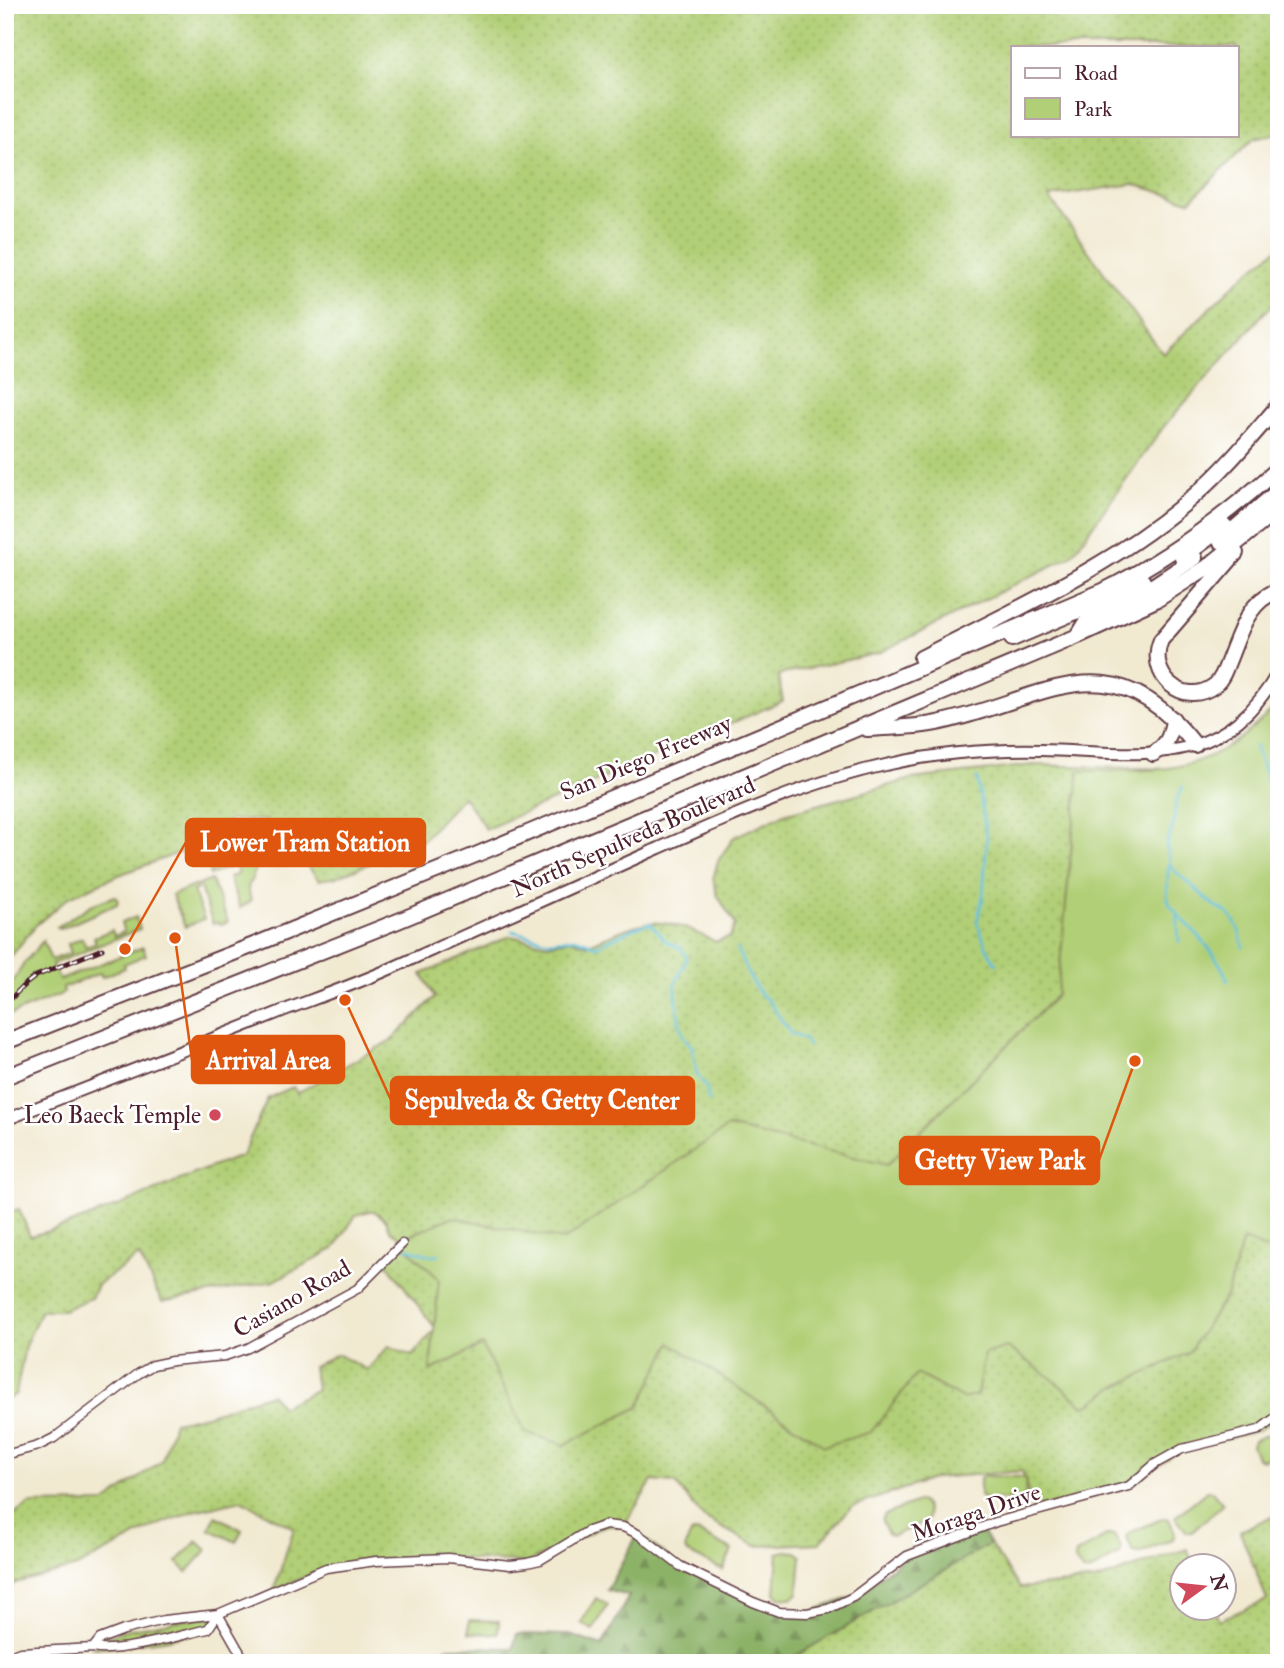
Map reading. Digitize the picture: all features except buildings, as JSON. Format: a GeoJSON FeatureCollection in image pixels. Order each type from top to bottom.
{"type":"FeatureCollection","features":[{"type":"Feature","properties":{"kind":"highway"},"geometry":{"type":"LineString","coordinates":[[832,703],[1124,550],[1212,480],[1279,405]]}},
{"type":"Feature","properties":{"kind":"highway","name":"San Diego Freeway"},"geometry":{"type":"LineString","coordinates":[[5,1042],[473,856],[1132,576],[1257,499],[1279,468]]}},
{"type":"Feature","properties":{"kind":"highway"},"geometry":{"type":"LineString","coordinates":[[1078,636],[1087,621],[1165,578],[1212,547],[1257,499],[1279,480]]}},
{"type":"Feature","properties":{"kind":"highway"},"geometry":{"type":"LineString","coordinates":[[1257,499],[1279,490]]}},
{"type":"Feature","properties":{"kind":"highway"},"geometry":{"type":"LineString","coordinates":[[5,1077],[517,872],[1078,636],[1158,599],[1206,568],[1279,509]]}},
{"type":"Feature","properties":{"kind":"highway"},"geometry":{"type":"LineString","coordinates":[[1257,528],[1161,640],[1157,661],[1165,680],[1185,692],[1200,692],[1215,685],[1224,672],[1251,609],[1263,597],[1279,590]]}},
{"type":"Feature","properties":{"kind":"highway"},"geometry":{"type":"LineString","coordinates":[[852,730],[936,724],[1059,686],[1082,682],[1114,685],[1136,692],[1173,719],[1195,745]]}},
{"type":"Feature","properties":{"kind":"highway"},"geometry":{"type":"LineString","coordinates":[[1153,754],[1170,738],[1173,719]]}},
{"type":"Feature","properties":{"kind":"main road","name":"North Sepulveda Boulevard"},"geometry":{"type":"LineString","coordinates":[[5,1120],[361,981],[735,814],[806,786],[901,761],[961,753],[1019,750],[1153,754],[1195,745],[1218,735],[1241,719],[1261,699],[1279,670]]}},
{"type":"Feature","properties":{"kind":"street","name":"Casiano Road"},"geometry":{"type":"LineString","coordinates":[[5,1455],[38,1446],[54,1438],[153,1365],[225,1356],[248,1348],[357,1289],[402,1244]]}},
{"type":"Feature","properties":{"kind":"street","name":"Moraga Drive"},"geometry":{"type":"LineString","coordinates":[[93,1648],[100,1639],[124,1630],[164,1620],[218,1614],[326,1569],[376,1561],[448,1558],[527,1563],[540,1560],[589,1531],[606,1525],[623,1527],[638,1534],[680,1566],[779,1612],[807,1613],[828,1609],[853,1597],[907,1556],[996,1522],[1129,1486],[1155,1464],[1182,1448],[1259,1430],[1279,1415]]}},
{"type":"Feature","properties":{"kind":"street","name":"Moraga Drive"},"geometry":{"type":"LineString","coordinates":[[5,1658],[20,1652],[93,1648],[103,1650],[208,1629],[218,1614]]}},
{"type":"Feature","properties":{"kind":"street"},"geometry":{"type":"LineString","coordinates":[[218,1614],[246,1663]]}},
{"type":"Feature","properties":{"kind":"green space"},"geometry":{"type":"Polygon","coordinates":[[[5,5],[1279,5],[1279,133],[1253,139],[1190,201],[1133,184],[1049,197],[1163,354],[1241,278],[1279,247],[1279,300],[1264,313],[1165,425],[1071,556],[879,653],[778,675],[783,701],[486,829],[463,796],[420,843],[336,877],[319,880],[284,836],[266,820],[231,820],[203,844],[116,876],[69,897],[35,926],[5,964],[5,5]]]}},
{"type":"Feature","properties":{"kind":"green space"},"geometry":{"type":"Polygon","coordinates":[[[1279,700],[1279,1415],[1259,1430],[1182,1449],[1129,1486],[1034,1513],[1022,1471],[935,1478],[851,1507],[820,1543],[756,1546],[704,1518],[675,1483],[652,1481],[623,1527],[606,1525],[527,1563],[448,1558],[326,1568],[274,1590],[294,1528],[241,1500],[194,1511],[153,1527],[77,1567],[15,1583],[5,1591],[5,1521],[30,1504],[104,1503],[162,1461],[174,1422],[206,1415],[271,1394],[281,1407],[316,1390],[313,1367],[337,1354],[367,1370],[389,1346],[412,1356],[436,1329],[385,1261],[402,1244],[401,1238],[390,1230],[386,1220],[374,1211],[369,1211],[356,1215],[334,1249],[274,1281],[162,1302],[139,1256],[97,1285],[91,1298],[63,1310],[41,1310],[25,1346],[16,1394],[5,1401],[5,1214],[19,1209],[30,1236],[84,1219],[242,1156],[268,1098],[293,1087],[297,1093],[393,1039],[435,997],[422,974],[510,936],[548,944],[571,939],[587,945],[638,925],[665,923],[696,932],[716,942],[730,937],[735,924],[718,896],[713,879],[718,861],[734,837],[784,814],[912,779],[1033,765],[1168,769],[1204,761],[1237,741],[1273,711],[1279,700]]]}},
{"type":"Feature","properties":{"kind":"green space"},"geometry":{"type":"Polygon","coordinates":[[[1279,700],[1279,1254],[1243,1240],[1226,1296],[1188,1353],[1111,1389],[1084,1406],[1050,1377],[1007,1347],[984,1354],[977,1395],[963,1399],[917,1374],[871,1432],[824,1446],[671,1343],[639,1407],[564,1445],[525,1432],[482,1345],[430,1371],[439,1279],[399,1240],[452,1217],[564,1240],[728,1127],[887,1165],[1057,995],[1079,771],[1168,768],[1209,757],[1249,731],[1279,700]]]}},
{"type":"Feature","properties":{"kind":"green space"},"geometry":{"type":"Polygon","coordinates":[[[241,846],[254,853],[258,864],[248,887],[251,901],[240,908],[229,878],[238,874],[235,865],[210,875],[209,872],[223,855],[241,846]]]}},
{"type":"Feature","properties":{"kind":"green space"},"geometry":{"type":"Polygon","coordinates":[[[211,880],[228,922],[219,925],[218,922],[213,924],[199,885],[211,880]]]}},
{"type":"Feature","properties":{"kind":"green space"},"geometry":{"type":"Polygon","coordinates":[[[196,885],[197,889],[193,891],[204,919],[185,927],[172,895],[196,885]]]}},
{"type":"Feature","properties":{"kind":"green space"},"geometry":{"type":"Polygon","coordinates":[[[115,896],[117,904],[60,929],[57,927],[91,905],[115,896]]]}},
{"type":"Feature","properties":{"kind":"green space"},"geometry":{"type":"Polygon","coordinates":[[[136,917],[140,929],[52,964],[60,980],[143,947],[146,955],[124,964],[125,968],[102,977],[100,973],[63,988],[64,993],[5,1017],[5,994],[25,962],[43,941],[51,960],[71,953],[68,944],[82,938],[86,947],[96,943],[94,937],[112,930],[114,936],[124,932],[121,923],[136,917]]]}},
{"type":"Feature","properties":{"kind":"green space"},"geometry":{"type":"Polygon","coordinates":[[[1279,1430],[1279,1453],[1263,1460],[1257,1458],[1252,1445],[1254,1440],[1279,1430]]]}},
{"type":"Feature","properties":{"kind":"green space"},"geometry":{"type":"Polygon","coordinates":[[[984,1476],[1023,1477],[1026,1480],[1025,1497],[1020,1500],[984,1499],[980,1495],[980,1479],[984,1476]]]}},
{"type":"Feature","properties":{"kind":"green space"},"geometry":{"type":"Polygon","coordinates":[[[1207,1491],[1212,1491],[1223,1504],[1192,1532],[1187,1532],[1175,1517],[1207,1491]]]}},
{"type":"Feature","properties":{"kind":"green space"},"geometry":{"type":"Polygon","coordinates":[[[920,1501],[927,1510],[927,1521],[893,1536],[888,1534],[882,1521],[884,1515],[920,1501]]]}},
{"type":"Feature","properties":{"kind":"green space"},"geometry":{"type":"Polygon","coordinates":[[[1279,1513],[1279,1663],[783,1663],[990,1544],[1020,1588],[1098,1580],[1168,1556],[1168,1622],[1238,1622],[1238,1612],[1267,1600],[1240,1531],[1279,1513]]]}},
{"type":"Feature","properties":{"kind":"green space"},"geometry":{"type":"Polygon","coordinates":[[[216,1516],[242,1530],[236,1542],[209,1529],[216,1516]]]}},
{"type":"Feature","properties":{"kind":"green space"},"geometry":{"type":"Polygon","coordinates":[[[1164,1518],[1169,1519],[1175,1533],[1173,1539],[1140,1553],[1133,1552],[1127,1538],[1129,1533],[1164,1518]]]}},
{"type":"Feature","properties":{"kind":"green space"},"geometry":{"type":"Polygon","coordinates":[[[979,1528],[990,1544],[783,1663],[411,1663],[449,1647],[513,1648],[517,1634],[570,1635],[602,1646],[629,1596],[607,1590],[638,1534],[680,1566],[779,1612],[807,1613],[853,1597],[907,1556],[979,1528]]]}},
{"type":"Feature","properties":{"kind":"green space"},"geometry":{"type":"Polygon","coordinates":[[[697,1532],[732,1550],[723,1570],[686,1552],[685,1546],[691,1534],[697,1532]]]}},
{"type":"Feature","properties":{"kind":"green space"},"geometry":{"type":"Polygon","coordinates":[[[1108,1535],[1114,1535],[1121,1548],[1120,1554],[1089,1572],[1083,1572],[1075,1560],[1076,1554],[1108,1535]]]}},
{"type":"Feature","properties":{"kind":"green space"},"geometry":{"type":"Polygon","coordinates":[[[197,1541],[207,1550],[187,1572],[177,1562],[197,1541]]]}},
{"type":"Feature","properties":{"kind":"green space"},"geometry":{"type":"Polygon","coordinates":[[[796,1552],[801,1556],[798,1593],[793,1598],[779,1597],[775,1593],[778,1553],[796,1552]]]}},
{"type":"Feature","properties":{"kind":"green space"},"geometry":{"type":"Polygon","coordinates":[[[596,1598],[608,1605],[593,1630],[581,1623],[596,1598]]]}},
{"type":"Feature","properties":{"kind":"green space"},"geometry":{"type":"Polygon","coordinates":[[[218,1614],[208,1629],[163,1640],[93,1648],[100,1639],[124,1630],[218,1614]]]}},
{"type":"Feature","properties":{"kind":"green space"},"geometry":{"type":"Polygon","coordinates":[[[469,1620],[499,1621],[498,1634],[469,1633],[469,1620]]]}},
{"type":"Feature","properties":{"kind":"waterway"},"geometry":{"type":"LineString","coordinates":[[1255,746],[1269,784],[1279,798]]}},
{"type":"Feature","properties":{"kind":"waterway"},"geometry":{"type":"LineString","coordinates":[[977,778],[987,839],[983,896],[977,922],[996,964]]}},
{"type":"Feature","properties":{"kind":"waterway"},"geometry":{"type":"LineString","coordinates":[[1179,942],[1177,913],[1167,896],[1170,862],[1166,844],[1173,826],[1176,801],[1183,786]]}},
{"type":"Feature","properties":{"kind":"waterway"},"geometry":{"type":"LineString","coordinates":[[1170,864],[1216,907],[1232,917],[1243,947]]}},
{"type":"Feature","properties":{"kind":"waterway"},"geometry":{"type":"LineString","coordinates":[[1178,915],[1213,954],[1228,981]]}},
{"type":"Feature","properties":{"kind":"waterway"},"geometry":{"type":"LineString","coordinates":[[512,931],[549,941],[575,938],[597,946],[650,923],[666,941],[681,948],[687,959],[675,984],[679,1021],[683,1036],[692,1047],[697,1075],[706,1087],[709,1101]]}},
{"type":"Feature","properties":{"kind":"waterway"},"geometry":{"type":"LineString","coordinates":[[737,949],[760,994],[768,1000],[791,1034],[804,1039],[808,1046]]}},
{"type":"Feature","properties":{"kind":"waterway"},"geometry":{"type":"LineString","coordinates":[[407,1248],[432,1256],[439,1254]]}},
{"type":"Feature","properties":{"kind":"railway"},"geometry":{"type":"LineString","coordinates":[[5,1005],[36,976],[102,949]]}},
{"type":"Feature","properties":{"kind":"place","name":"Arrival Area"},"geometry":{"type":"Point","coordinates":[175,938]}},
{"type":"Feature","properties":{"kind":"place","name":"Lower Tram Station"},"geometry":{"type":"Point","coordinates":[125,949]}},
{"type":"Feature","properties":{"kind":"place","name":"Sepulveda & Getty Center"},"geometry":{"type":"Point","coordinates":[345,1000]}},
{"type":"Feature","properties":{"kind":"place","name":"Getty View Park"},"geometry":{"type":"Point","coordinates":[1135,1061]}},
{"type":"Feature","properties":{"kind":"place","name":"Leo Baeck Temple"},"geometry":{"type":"Point","coordinates":[215,1115]}}]}
